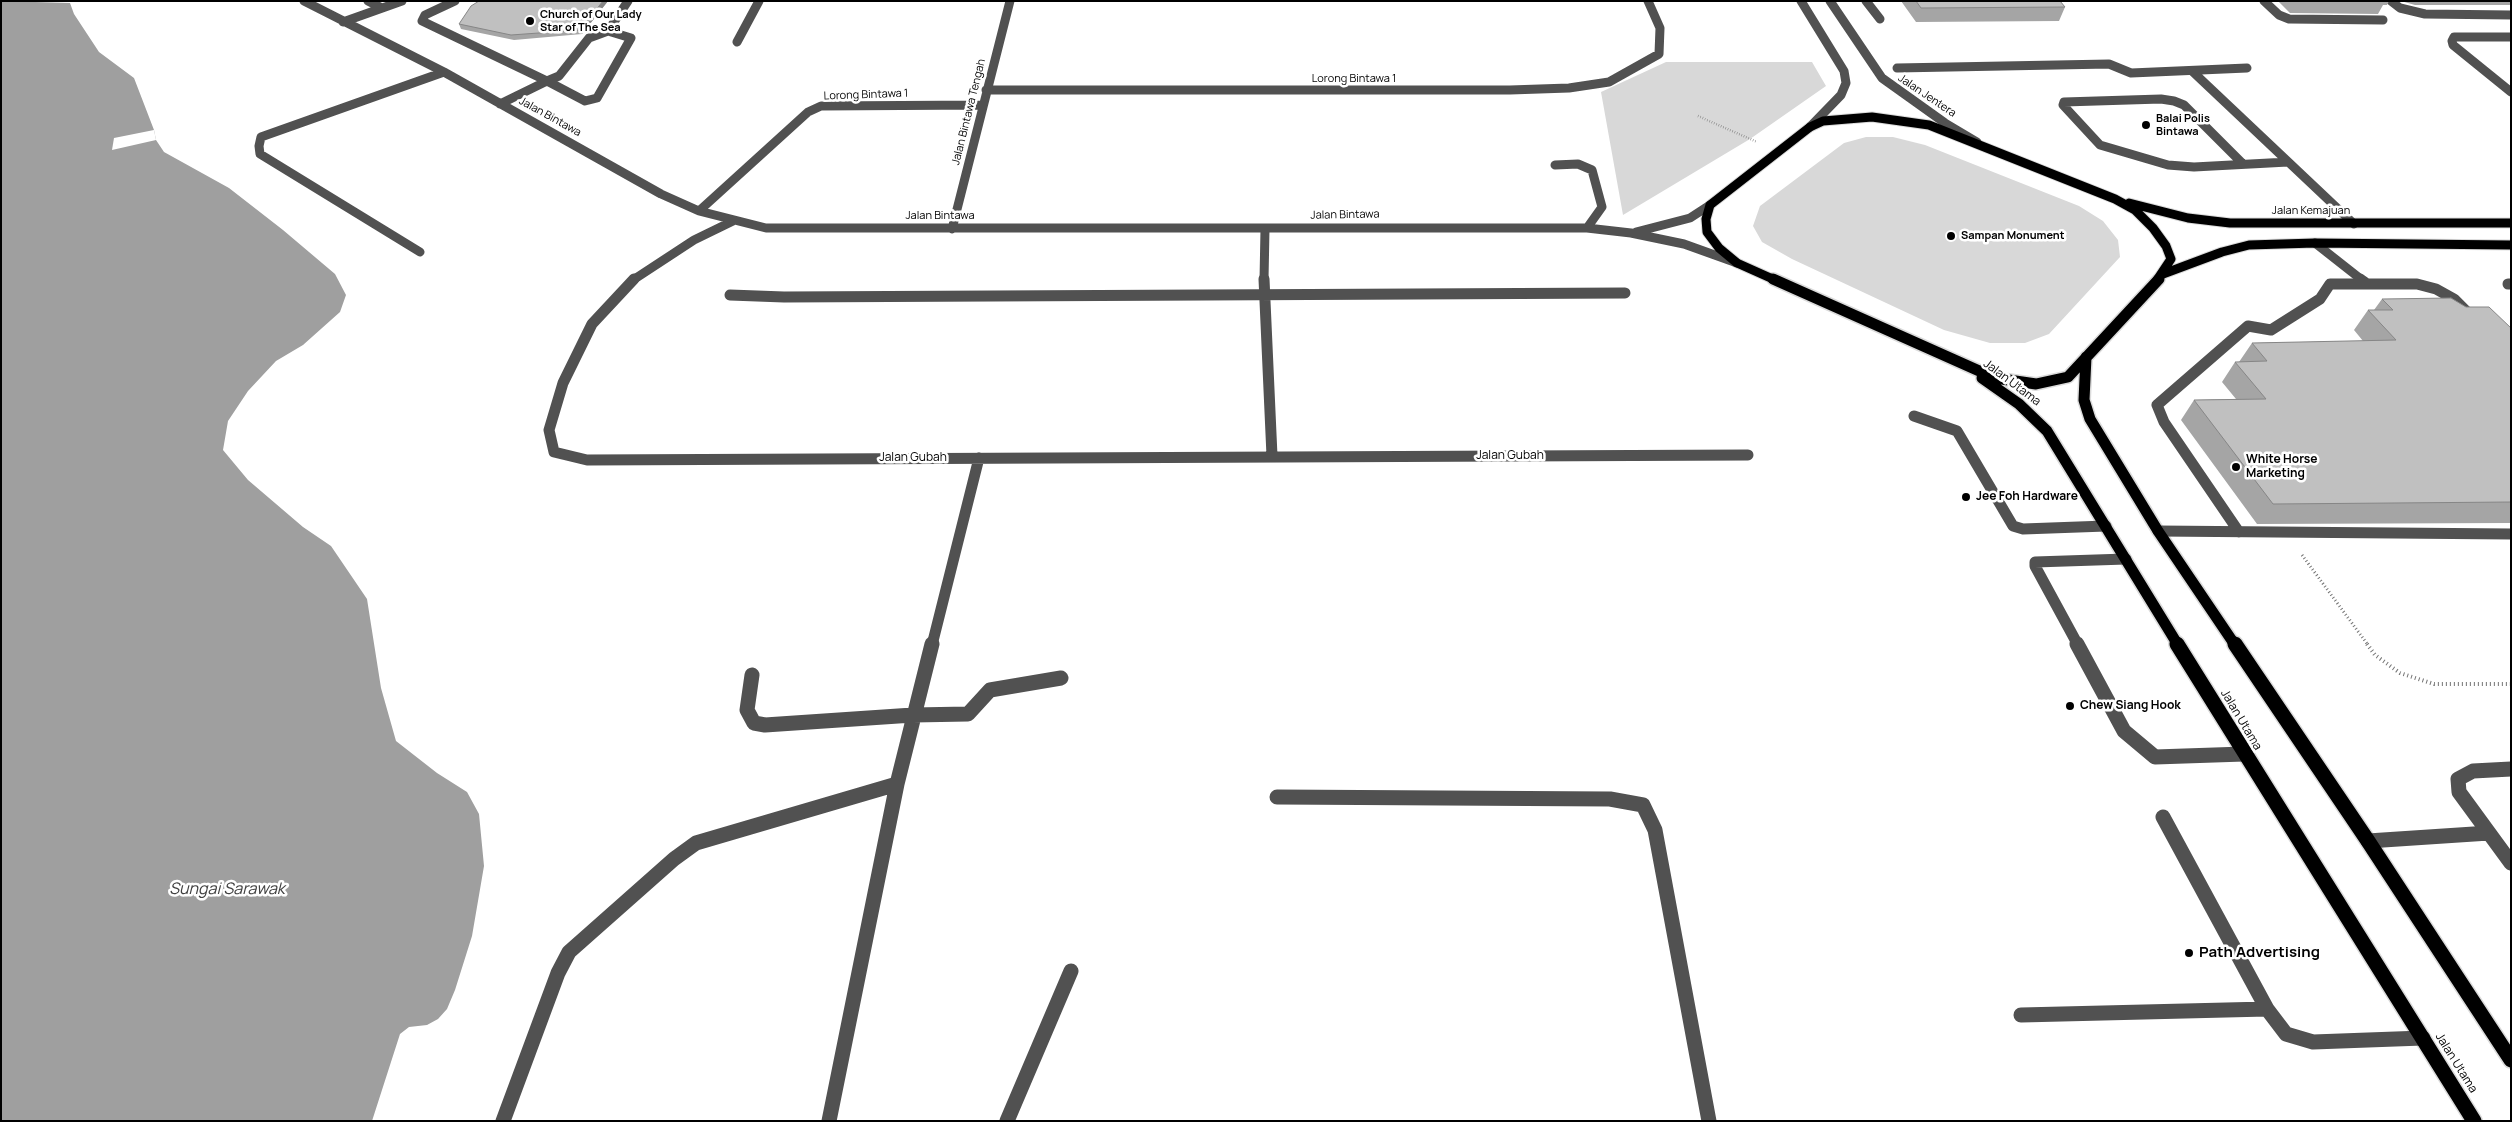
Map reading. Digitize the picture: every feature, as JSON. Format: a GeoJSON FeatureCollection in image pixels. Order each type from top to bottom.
{"type":"FeatureCollection","features":[{"type":"Feature","properties":{"kind":"main road"},"geometry":{"type":"LineString","coordinates":[[1872,117],[1929,124],[2115,199],[2135,210],[2153,228],[2166,246],[2171,258],[2163,274],[2068,377],[2036,384],[1995,378],[1738,263],[1718,248],[1707,232],[1706,219],[1710,205],[1810,127],[1824,121],[1872,117]]}},
{"type":"Feature","properties":{"kind":"main road","name":"Jalan Kemajuan"},"geometry":{"type":"LineString","coordinates":[[2115,199],[2188,218],[2230,223],[2511,223]]}},
{"type":"Feature","properties":{"kind":"main road"},"geometry":{"type":"LineString","coordinates":[[2163,274],[2222,252],[2249,245],[2315,243],[2511,245]]}},
{"type":"Feature","properties":{"kind":"main road"},"geometry":{"type":"LineString","coordinates":[[2086,357],[2084,400],[2090,419],[2158,531],[2368,841],[2511,1060]]}},
{"type":"Feature","properties":{"kind":"main road","name":"Jalan Utama"},"geometry":{"type":"LineString","coordinates":[[1955,360],[2019,404],[2046,431],[2106,526],[2244,754],[2474,1121]]}},
{"type":"Feature","properties":{"kind":"street","name":"Jalan Bintawa"},"geometry":{"type":"LineString","coordinates":[[304,1],[444,72],[661,194],[699,211],[766,228],[1587,228],[1684,244],[1738,263]]}},
{"type":"Feature","properties":{"kind":"street"},"geometry":{"type":"LineString","coordinates":[[368,1],[382,8]]}},
{"type":"Feature","properties":{"kind":"street"},"geometry":{"type":"LineString","coordinates":[[343,22],[402,1]]}},
{"type":"Feature","properties":{"kind":"street"},"geometry":{"type":"LineString","coordinates":[[455,1],[425,15],[422,21],[547,81],[585,101],[597,98],[631,38],[608,32],[589,38],[559,76],[547,81],[500,104]]}},
{"type":"Feature","properties":{"kind":"street"},"geometry":{"type":"LineString","coordinates":[[608,32],[628,1]]}},
{"type":"Feature","properties":{"kind":"street"},"geometry":{"type":"LineString","coordinates":[[737,42],[759,1]]}},
{"type":"Feature","properties":{"kind":"street","name":"Jalan Bintawa Tengah"},"geometry":{"type":"LineString","coordinates":[[952,229],[1010,1]]}},
{"type":"Feature","properties":{"kind":"street","name":"Lorong Bintawa 1"},"geometry":{"type":"LineString","coordinates":[[986,90],[1510,90],[1569,88],[1609,82],[1659,54],[1660,28],[1648,1]]}},
{"type":"Feature","properties":{"kind":"street"},"geometry":{"type":"LineString","coordinates":[[1801,1],[1844,71],[1846,83],[1842,95],[1810,127]]}},
{"type":"Feature","properties":{"kind":"street","name":"Jalan Jentera"},"geometry":{"type":"LineString","coordinates":[[1830,1],[1882,78],[1945,123],[1988,148]]}},
{"type":"Feature","properties":{"kind":"street"},"geometry":{"type":"LineString","coordinates":[[1866,1],[1880,19]]}},
{"type":"Feature","properties":{"kind":"street"},"geometry":{"type":"LineString","coordinates":[[2264,1],[2279,15],[2289,20],[2383,20]]}},
{"type":"Feature","properties":{"kind":"street"},"geometry":{"type":"LineString","coordinates":[[2391,1],[2400,8],[2418,13],[2511,14]]}},
{"type":"Feature","properties":{"kind":"street"},"geometry":{"type":"LineString","coordinates":[[2511,37],[2454,37],[2452,41],[2453,45],[2511,92]]}},
{"type":"Feature","properties":{"kind":"street"},"geometry":{"type":"LineString","coordinates":[[1896,68],[2110,64],[2131,73],[2248,68]]}},
{"type":"Feature","properties":{"kind":"street"},"geometry":{"type":"LineString","coordinates":[[2192,71],[2354,224]]}},
{"type":"Feature","properties":{"kind":"street"},"geometry":{"type":"LineString","coordinates":[[420,252],[260,154],[259,146],[261,137],[444,72]]}},
{"type":"Feature","properties":{"kind":"street"},"geometry":{"type":"LineString","coordinates":[[2243,164],[2184,105],[2174,101],[2160,99],[2064,102],[2063,105],[2100,145],[2109,148],[2180,167],[2288,162]]}},
{"type":"Feature","properties":{"kind":"street","name":"Lorong Bintawa 1"},"geometry":{"type":"LineString","coordinates":[[699,211],[808,112],[822,106],[982,105]]}},
{"type":"Feature","properties":{"kind":"street"},"geometry":{"type":"LineString","coordinates":[[1555,165],[1578,164],[1592,170],[1602,208],[1587,228]]}},
{"type":"Feature","properties":{"kind":"street"},"geometry":{"type":"LineString","coordinates":[[1632,234],[1690,218],[1710,205]]}},
{"type":"Feature","properties":{"kind":"street","name":"Jalan Gubah"},"geometry":{"type":"LineString","coordinates":[[733,221],[694,240],[634,279],[592,324],[563,383],[549,430],[554,452],[587,460],[1272,456],[1748,456]]}},
{"type":"Feature","properties":{"kind":"street"},"geometry":{"type":"LineString","coordinates":[[1265,229],[1264,295],[1272,456]]}},
{"type":"Feature","properties":{"kind":"street"},"geometry":{"type":"LineString","coordinates":[[2315,243],[2367,284]]}},
{"type":"Feature","properties":{"kind":"street"},"geometry":{"type":"LineString","coordinates":[[2239,532],[2164,422],[2157,405],[2248,326],[2271,330],[2320,299],[2330,284],[2417,284],[2436,289],[2454,299],[2475,320]]}},
{"type":"Feature","properties":{"kind":"street"},"geometry":{"type":"LineString","coordinates":[[730,295],[784,297],[1625,293]]}},
{"type":"Feature","properties":{"kind":"street"},"geometry":{"type":"LineString","coordinates":[[1914,416],[1957,431],[2013,526],[2023,529],[2106,526]]}},
{"type":"Feature","properties":{"kind":"street"},"geometry":{"type":"LineString","coordinates":[[829,1121],[897,784],[979,458]]}},
{"type":"Feature","properties":{"kind":"street"},"geometry":{"type":"LineString","coordinates":[[2158,531],[2287,534],[2511,534]]}},
{"type":"Feature","properties":{"kind":"street"},"geometry":{"type":"LineString","coordinates":[[2126,559],[2035,562],[2034,566],[2124,731],[2138,745],[2155,757],[2244,754]]}},
{"type":"Feature","properties":{"kind":"street"},"geometry":{"type":"LineString","coordinates":[[752,675],[747,710],[754,722],[766,725],[913,715],[968,714],[990,690],[1061,678]]}},
{"type":"Feature","properties":{"kind":"street"},"geometry":{"type":"LineString","coordinates":[[2511,769],[2473,770],[2458,779],[2459,792],[2511,863]]}},
{"type":"Feature","properties":{"kind":"street"},"geometry":{"type":"LineString","coordinates":[[503,1121],[558,973],[569,952],[674,859],[696,843],[897,784]]}},
{"type":"Feature","properties":{"kind":"street"},"geometry":{"type":"LineString","coordinates":[[1277,797],[1610,799],[1643,805],[1655,830],[1710,1121]]}},
{"type":"Feature","properties":{"kind":"street"},"geometry":{"type":"LineString","coordinates":[[2163,817],[2267,1009],[2286,1034],[2313,1042],[2423,1038]]}},
{"type":"Feature","properties":{"kind":"street"},"geometry":{"type":"LineString","coordinates":[[2368,841],[2489,833]]}},
{"type":"Feature","properties":{"kind":"street"},"geometry":{"type":"LineString","coordinates":[[1007,1121],[1071,971]]}},
{"type":"Feature","properties":{"kind":"street"},"geometry":{"type":"LineString","coordinates":[[2021,1015],[2267,1009]]}},
{"type":"Feature","properties":{"kind":"path"},"geometry":{"type":"LineString","coordinates":[[1698,116],[1779,151]]}},
{"type":"Feature","properties":{"kind":"path"},"geometry":{"type":"LineString","coordinates":[[2287,534],[2376,655],[2400,674],[2434,684],[2511,684]]}},
{"type":"Feature","properties":{"kind":"shaded area"},"geometry":{"type":"Polygon","coordinates":[[[1666,62],[1812,62],[1826,86],[1750,139],[1623,215],[1601,92],[1666,62]]]}},
{"type":"Feature","properties":{"kind":"shaded area"},"geometry":{"type":"Polygon","coordinates":[[[1866,137],[1893,137],[1925,145],[2079,206],[2103,221],[2118,240],[2120,257],[2049,334],[2025,343],[1990,343],[1944,330],[1792,259],[1762,242],[1753,226],[1760,206],[1844,143],[1866,137]]]}},
{"type":"Feature","properties":{"kind":"water","name":"Sungai Sarawak"},"geometry":{"type":"Polygon","coordinates":[[[1,1],[70,3],[74,14],[99,52],[134,78],[156,140],[164,152],[229,188],[283,230],[335,274],[346,295],[340,312],[303,345],[276,361],[248,391],[228,421],[223,450],[248,480],[303,527],[331,546],[367,599],[381,688],[396,741],[437,773],[467,792],[479,814],[484,866],[472,936],[455,990],[447,1009],[438,1019],[427,1025],[409,1027],[400,1034],[372,1121],[1,1121],[1,1]]]}},
{"type":"Feature","properties":{"kind":"pier"},"geometry":{"type":"Polygon","coordinates":[[[154,130],[156,140],[112,150],[114,138],[154,130]]]}},
{"type":"Feature","properties":{"kind":"building","name":"Church of Our Lady Star of The Sea"},"geometry":{"type":"Polygon","coordinates":[[[479,1],[603,1],[580,30],[511,35],[459,24],[471,6],[479,1]]]}},
{"type":"Feature","properties":{"kind":"building"},"geometry":{"type":"Polygon","coordinates":[[[1916,1],[2060,1],[2065,7],[1921,8],[1916,1]]]}},
{"type":"Feature","properties":{"kind":"building"},"geometry":{"type":"Polygon","coordinates":[[[2451,298],[2466,307],[2489,307],[2511,328],[2511,502],[2273,504],[2194,400],[2266,399],[2235,362],[2267,361],[2252,343],[2396,340],[2368,310],[2393,310],[2382,299],[2451,298]]]}},
{"type":"Feature","properties":{"kind":"place","name":"Church of Our Lady Star of The Sea"},"geometry":{"type":"Point","coordinates":[530,21]}},
{"type":"Feature","properties":{"kind":"place","name":"Balai Polis Bintawa"},"geometry":{"type":"Point","coordinates":[2146,125]}},
{"type":"Feature","properties":{"kind":"place","name":"Sampan Monument"},"geometry":{"type":"Point","coordinates":[1951,236]}},
{"type":"Feature","properties":{"kind":"place","name":"White Horse Marketing"},"geometry":{"type":"Point","coordinates":[2236,467]}},
{"type":"Feature","properties":{"kind":"place","name":"Jee Foh Hardware"},"geometry":{"type":"Point","coordinates":[1966,497]}},
{"type":"Feature","properties":{"kind":"place","name":"Chew Siang Hook"},"geometry":{"type":"Point","coordinates":[2070,706]}},
{"type":"Feature","properties":{"kind":"place","name":"Path Advertising"},"geometry":{"type":"Point","coordinates":[2189,953]}}]}
